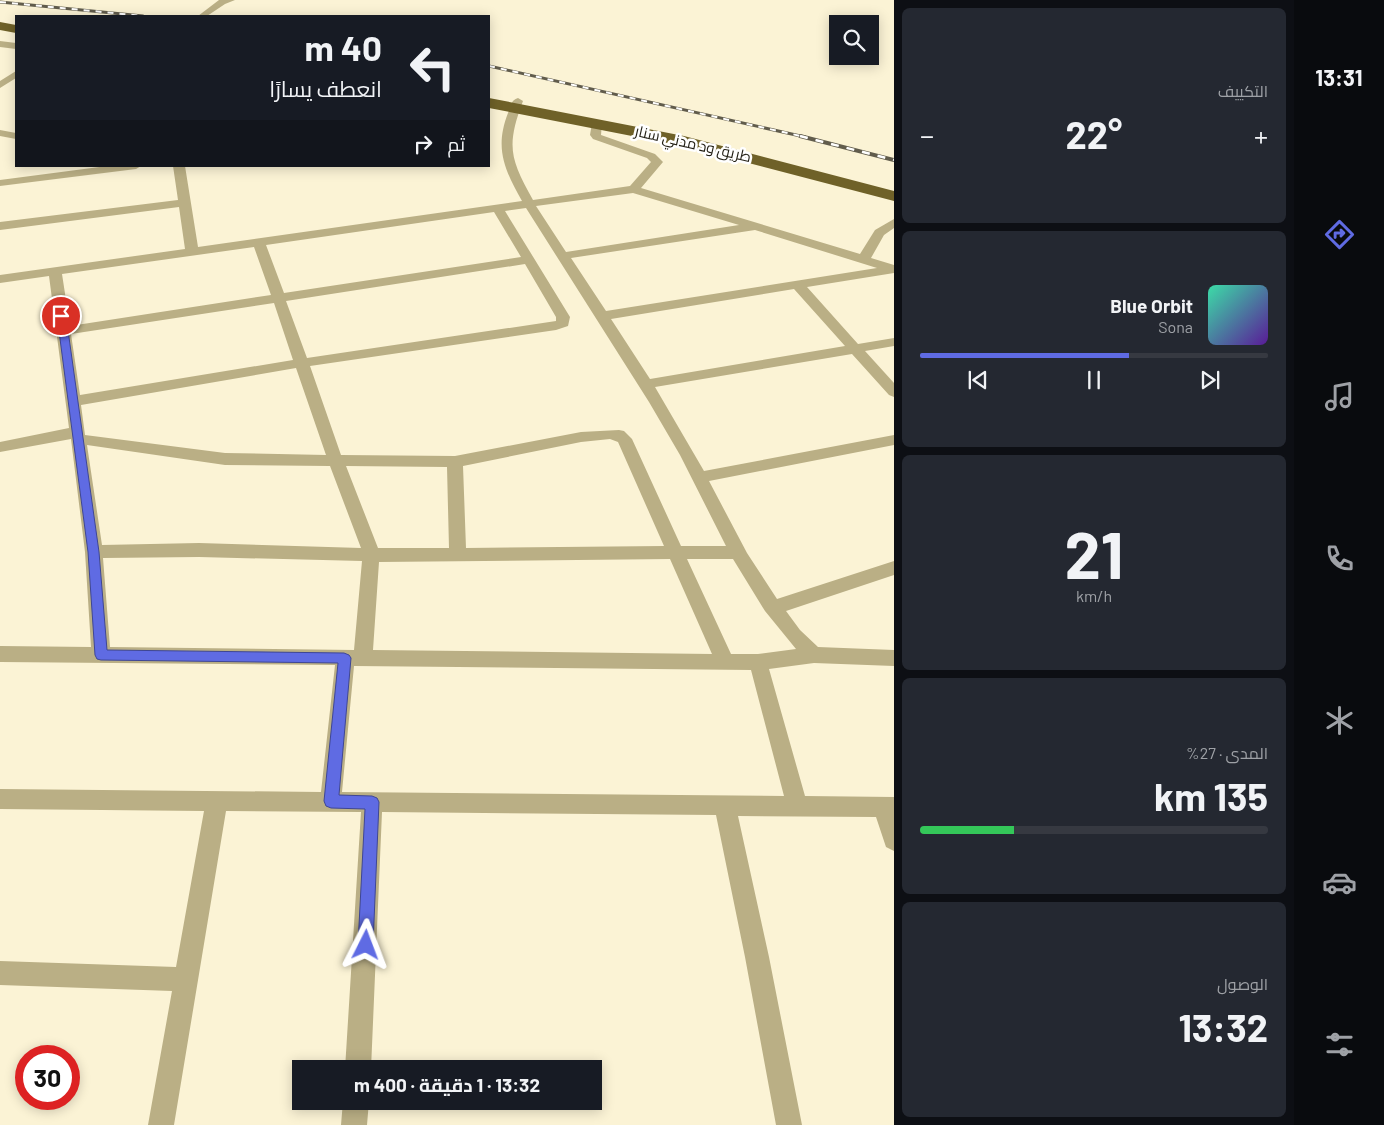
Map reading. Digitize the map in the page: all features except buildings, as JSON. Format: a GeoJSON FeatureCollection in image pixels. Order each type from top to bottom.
{"type":"FeatureCollection","features":[{"type":"Feature","properties":{"kind":"highway"},"geometry":{"type":"LineString","coordinates":[[0,26],[15,29]]}},
{"type":"Feature","properties":{"kind":"highway"},"geometry":{"type":"LineString","coordinates":[[0,32],[15,34]]}},
{"type":"Feature","properties":{"kind":"highway","name":"طريق ود مدني سنار"},"geometry":{"type":"LineString","coordinates":[[490,97],[730,152],[894,196]]}},
{"type":"Feature","properties":{"kind":"highway","name":"طريق ود مدني سنار"},"geometry":{"type":"LineString","coordinates":[[490,103],[517,104],[689,136],[894,188]]}},
{"type":"Feature","properties":{"kind":"street"},"geometry":{"type":"LineString","coordinates":[[203,15],[222,2],[231,0]]}},
{"type":"Feature","properties":{"kind":"street"},"geometry":{"type":"LineString","coordinates":[[0,44],[15,46]]}},
{"type":"Feature","properties":{"kind":"street"},"geometry":{"type":"LineString","coordinates":[[3,87],[15,75]]}},
{"type":"Feature","properties":{"kind":"street"},"geometry":{"type":"LineString","coordinates":[[517,104],[506,132],[507,160],[529,204],[646,384],[773,608],[788,629],[814,655]]}},
{"type":"Feature","properties":{"kind":"street"},"geometry":{"type":"LineString","coordinates":[[598,123],[595,134],[597,137],[650,156],[657,162],[634,189]]}},
{"type":"Feature","properties":{"kind":"street"},"geometry":{"type":"LineString","coordinates":[[0,133],[15,136]]}},
{"type":"Feature","properties":{"kind":"street"},"geometry":{"type":"LineString","coordinates":[[50,177],[62,167]]}},
{"type":"Feature","properties":{"kind":"street"},"geometry":{"type":"LineString","coordinates":[[0,182],[128,167]]}},
{"type":"Feature","properties":{"kind":"street"},"geometry":{"type":"LineString","coordinates":[[179,167],[192,252]]}},
{"type":"Feature","properties":{"kind":"street"},"geometry":{"type":"LineString","coordinates":[[0,279],[634,189],[893,269]]}},
{"type":"Feature","properties":{"kind":"street"},"geometry":{"type":"LineString","coordinates":[[0,226],[184,203]]}},
{"type":"Feature","properties":{"kind":"street"},"geometry":{"type":"LineString","coordinates":[[74,401],[303,362],[493,336],[556,326],[564,323],[563,317],[498,208]]}},
{"type":"Feature","properties":{"kind":"street"},"geometry":{"type":"LineString","coordinates":[[863,260],[879,233],[894,223]]}},
{"type":"Feature","properties":{"kind":"street"},"geometry":{"type":"LineString","coordinates":[[562,256],[756,226]]}},
{"type":"Feature","properties":{"kind":"street"},"geometry":{"type":"LineString","coordinates":[[259,242],[303,362],[336,462],[357,512],[371,555],[331,801]]}},
{"type":"Feature","properties":{"kind":"street"},"geometry":{"type":"LineString","coordinates":[[64,330],[528,260]]}},
{"type":"Feature","properties":{"kind":"street"},"geometry":{"type":"LineString","coordinates":[[603,316],[893,269]]}},
{"type":"Feature","properties":{"kind":"street"},"geometry":{"type":"LineString","coordinates":[[55,271],[94,552],[101,655]]}},
{"type":"Feature","properties":{"kind":"street"},"geometry":{"type":"LineString","coordinates":[[797,284],[894,392]]}},
{"type":"Feature","properties":{"kind":"street"},"geometry":{"type":"LineString","coordinates":[[646,384],[894,342]]}},
{"type":"Feature","properties":{"kind":"street"},"geometry":{"type":"LineString","coordinates":[[0,447],[78,436],[225,459],[336,462],[456,462],[581,437],[619,435],[624,439],[725,662]]}},
{"type":"Feature","properties":{"kind":"street"},"geometry":{"type":"LineString","coordinates":[[700,477],[894,440]]}},
{"type":"Feature","properties":{"kind":"street"},"geometry":{"type":"LineString","coordinates":[[456,462],[458,554]]}},
{"type":"Feature","properties":{"kind":"street"},"geometry":{"type":"LineString","coordinates":[[94,552],[199,550],[371,555],[740,552]]}},
{"type":"Feature","properties":{"kind":"street"},"geometry":{"type":"LineString","coordinates":[[773,608],[894,568]]}},
{"type":"Feature","properties":{"kind":"street"},"geometry":{"type":"LineString","coordinates":[[0,654],[725,662],[758,662],[814,655],[894,658]]}},
{"type":"Feature","properties":{"kind":"street"},"geometry":{"type":"LineString","coordinates":[[758,662],[797,805]]}},
{"type":"Feature","properties":{"kind":"street"},"geometry":{"type":"LineString","coordinates":[[0,799],[889,807],[894,840]]}},
{"type":"Feature","properties":{"kind":"street"},"geometry":{"type":"LineString","coordinates":[[161,1125],[217,800]]}},
{"type":"Feature","properties":{"kind":"street"},"geometry":{"type":"LineString","coordinates":[[358,1060],[372,802]]}},
{"type":"Feature","properties":{"kind":"street"},"geometry":{"type":"LineString","coordinates":[[725,806],[757,957],[789,1125]]}},
{"type":"Feature","properties":{"kind":"street"},"geometry":{"type":"LineString","coordinates":[[0,973],[186,979]]}},
{"type":"Feature","properties":{"kind":"street"},"geometry":{"type":"LineString","coordinates":[[354,1125],[355,1110]]}},
{"type":"Feature","properties":{"kind":"railway"},"geometry":{"type":"LineString","coordinates":[[0,2],[133,15]]}},
{"type":"Feature","properties":{"kind":"railway"},"geometry":{"type":"LineString","coordinates":[[490,66],[805,137]]}},
{"type":"Feature","properties":{"kind":"railway"},"geometry":{"type":"LineString","coordinates":[[800,136],[894,160]]}},
{"type":"Feature","properties":{"kind":"route"},"geometry":{"type":"LineString","coordinates":[[61,316],[94,552],[101,655],[344,658],[331,801],[372,802],[366,945]]}}]}
